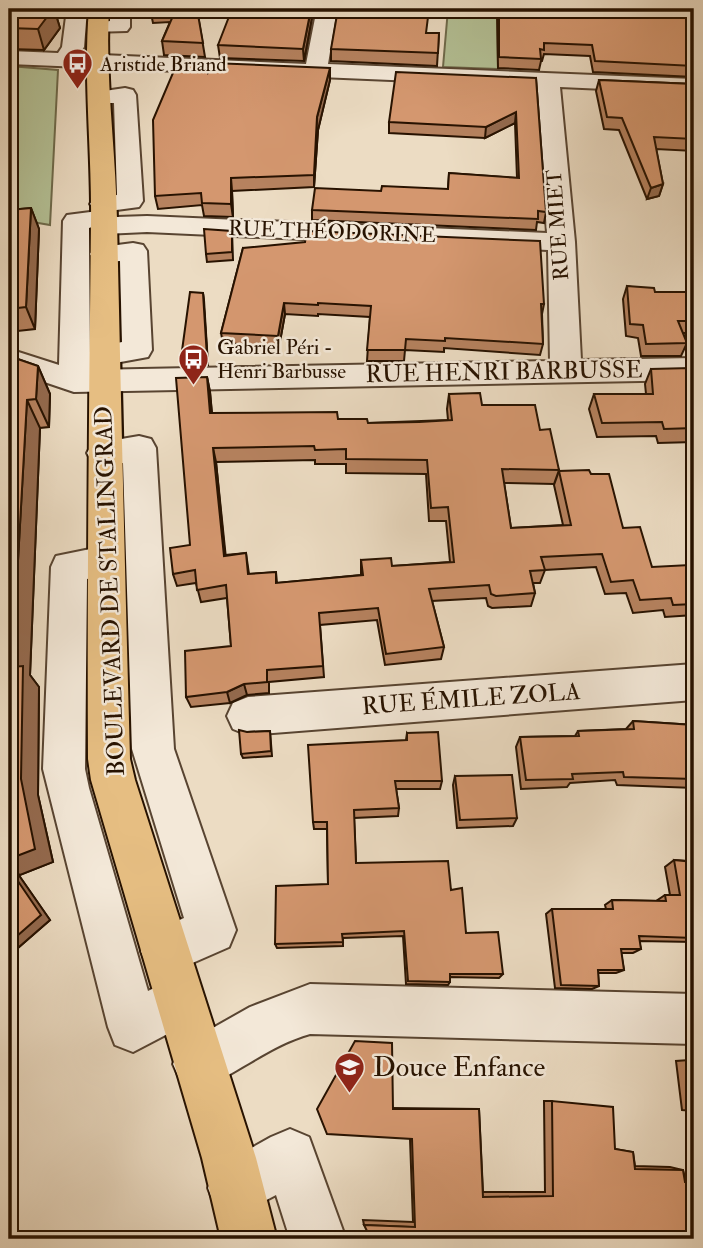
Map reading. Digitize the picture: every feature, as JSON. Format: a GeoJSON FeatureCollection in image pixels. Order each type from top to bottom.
{"type":"FeatureCollection","features":[{"type":"Feature","properties":{"kind":"main road"},"geometry":{"type":"LineString","coordinates":[[94,15],[99,98]]}},
{"type":"Feature","properties":{"kind":"main road","name":"BOULEVARD DE STALINGRAD"},"geometry":{"type":"LineString","coordinates":[[94,372],[104,453],[110,760],[113,780],[236,1188],[248,1239]]}},
{"type":"Feature","properties":{"kind":"street"},"geometry":{"type":"LineString","coordinates":[[64,60],[73,47],[77,9],[120,27],[120,9]]}},
{"type":"Feature","properties":{"kind":"street"},"geometry":{"type":"LineString","coordinates":[[316,71],[326,13],[331,9]]}},
{"type":"Feature","properties":{"kind":"street"},"geometry":{"type":"LineString","coordinates":[[9,58],[694,86]]}},
{"type":"Feature","properties":{"kind":"street","name":"RUE MIET"},"geometry":{"type":"LineString","coordinates":[[548,80],[561,242],[566,371]]}},
{"type":"Feature","properties":{"kind":"street"},"geometry":{"type":"LineString","coordinates":[[99,98],[125,95],[130,201],[104,225]]}},
{"type":"Feature","properties":{"kind":"street"},"geometry":{"type":"LineString","coordinates":[[9,359],[94,372],[137,350],[133,251],[104,225],[76,221],[94,372]]}},
{"type":"Feature","properties":{"kind":"street","name":"RUE THÉODORINE"},"geometry":{"type":"LineString","coordinates":[[104,225],[561,242]]}},
{"type":"Feature","properties":{"kind":"street","name":"RUE HENRI BARBUSSE"},"geometry":{"type":"LineString","coordinates":[[94,372],[694,369]]}},
{"type":"Feature","properties":{"kind":"street"},"geometry":{"type":"LineString","coordinates":[[104,453],[139,448],[153,749],[212,930],[165,951]]}},
{"type":"Feature","properties":{"kind":"street"},"geometry":{"type":"LineString","coordinates":[[105,561],[69,567],[64,769],[66,788],[133,1027],[180,1000]]}},
{"type":"Feature","properties":{"kind":"street","name":"RUE ÉMILE ZOLA"},"geometry":{"type":"LineString","coordinates":[[248,716],[694,682]]}},
{"type":"Feature","properties":{"kind":"street"},"geometry":{"type":"LineString","coordinates":[[199,1064],[248,1036],[298,1012],[310,1010],[694,1019]]}},
{"type":"Feature","properties":{"kind":"street"},"geometry":{"type":"LineString","coordinates":[[236,1188],[290,1156],[318,1239]]}},
{"type":"Feature","properties":{"kind":"green space"},"geometry":{"type":"Polygon","coordinates":[[[448,9],[497,9],[498,69],[443,67],[448,9]]]}},
{"type":"Feature","properties":{"kind":"green space"},"geometry":{"type":"Polygon","coordinates":[[[9,66],[58,70],[50,225],[9,218],[9,66]]]}},
{"type":"Feature","properties":{"kind":"building"},"geometry":{"type":"Polygon","coordinates":[[[9,9],[53,9],[38,29],[9,28],[9,9]]]}},
{"type":"Feature","properties":{"kind":"building"},"geometry":{"type":"Polygon","coordinates":[[[176,9],[197,9],[203,43],[162,41],[176,9]]]}},
{"type":"Feature","properties":{"kind":"building"},"geometry":{"type":"Polygon","coordinates":[[[232,9],[311,9],[303,49],[218,45],[232,9]]]}},
{"type":"Feature","properties":{"kind":"building"},"geometry":{"type":"Polygon","coordinates":[[[338,9],[429,9],[426,33],[439,33],[438,53],[331,49],[338,9]]]}},
{"type":"Feature","properties":{"kind":"building"},"geometry":{"type":"Polygon","coordinates":[[[499,9],[694,9],[694,66],[595,61],[592,45],[544,43],[544,50],[540,49],[541,59],[499,57],[499,9]]]}},
{"type":"Feature","properties":{"kind":"building"},"geometry":{"type":"Polygon","coordinates":[[[178,61],[206,63],[208,72],[212,63],[330,68],[317,117],[314,175],[231,178],[231,204],[202,203],[201,193],[155,196],[153,120],[178,61]]]}},
{"type":"Feature","properties":{"kind":"building"},"geometry":{"type":"Polygon","coordinates":[[[396,72],[536,78],[546,212],[538,211],[538,219],[312,210],[315,188],[381,191],[382,186],[448,189],[449,173],[519,178],[516,112],[486,127],[389,122],[396,72]]]}},
{"type":"Feature","properties":{"kind":"building"},"geometry":{"type":"Polygon","coordinates":[[[599,80],[694,84],[694,139],[654,137],[663,184],[651,188],[622,118],[607,117],[599,80]]]}},
{"type":"Feature","properties":{"kind":"building"},"geometry":{"type":"Polygon","coordinates":[[[31,208],[26,307],[9,309],[9,210],[31,208]]]}},
{"type":"Feature","properties":{"kind":"building"},"geometry":{"type":"Polygon","coordinates":[[[204,229],[232,231],[232,252],[206,254],[204,229]]]}},
{"type":"Feature","properties":{"kind":"building"},"geometry":{"type":"Polygon","coordinates":[[[307,231],[540,241],[544,304],[541,304],[543,344],[445,338],[445,341],[406,339],[405,350],[367,350],[371,306],[318,303],[284,303],[278,336],[221,333],[243,248],[305,242],[307,231]]]}},
{"type":"Feature","properties":{"kind":"building"},"geometry":{"type":"Polygon","coordinates":[[[627,286],[654,288],[655,292],[694,292],[694,321],[678,321],[687,343],[646,344],[643,325],[630,324],[627,286]]]}},
{"type":"Feature","properties":{"kind":"building"},"geometry":{"type":"Polygon","coordinates":[[[190,292],[203,293],[207,357],[181,358],[190,292]]]}},
{"type":"Feature","properties":{"kind":"building"},"geometry":{"type":"Polygon","coordinates":[[[9,356],[38,366],[36,399],[27,400],[12,667],[23,666],[21,779],[35,849],[9,859],[9,356]]]}},
{"type":"Feature","properties":{"kind":"building"},"geometry":{"type":"Polygon","coordinates":[[[691,368],[694,379],[694,428],[664,429],[662,422],[602,423],[594,394],[653,394],[651,369],[691,368]]]}},
{"type":"Feature","properties":{"kind":"building"},"geometry":{"type":"Polygon","coordinates":[[[207,377],[210,413],[337,412],[338,419],[367,419],[368,423],[419,422],[452,420],[449,394],[480,393],[482,405],[535,405],[540,430],[550,429],[559,470],[502,469],[511,528],[571,525],[559,471],[589,470],[591,474],[609,474],[623,528],[640,527],[652,567],[690,565],[694,576],[694,604],[673,605],[671,598],[640,600],[633,580],[611,582],[602,554],[541,557],[545,570],[530,571],[535,593],[496,596],[491,594],[489,585],[429,589],[444,647],[386,654],[378,608],[319,613],[323,666],[267,670],[267,682],[244,684],[227,692],[186,697],[185,651],[231,646],[226,585],[197,590],[195,570],[173,574],[170,548],[190,545],[176,378],[207,377]],[[314,446],[213,448],[224,556],[246,553],[248,574],[276,572],[276,583],[363,575],[361,560],[391,558],[392,566],[454,562],[448,507],[431,508],[427,460],[346,459],[346,449],[315,450],[314,446]]]}},
{"type":"Feature","properties":{"kind":"building"},"geometry":{"type":"Polygon","coordinates":[[[633,721],[694,725],[694,779],[624,777],[623,772],[572,774],[573,779],[526,780],[520,737],[579,736],[578,731],[634,729],[633,721]]]}},
{"type":"Feature","properties":{"kind":"building"},"geometry":{"type":"Polygon","coordinates":[[[239,730],[270,731],[271,751],[241,754],[239,730]]]}},
{"type":"Feature","properties":{"kind":"building"},"geometry":{"type":"Polygon","coordinates":[[[438,732],[442,781],[395,781],[399,808],[354,810],[356,863],[448,861],[451,890],[462,888],[466,933],[498,932],[503,974],[450,974],[450,982],[408,981],[404,931],[342,934],[343,942],[275,944],[276,886],[328,884],[327,822],[313,822],[308,745],[407,740],[407,733],[438,732]]]}},
{"type":"Feature","properties":{"kind":"building"},"geometry":{"type":"Polygon","coordinates":[[[512,775],[517,818],[460,820],[455,776],[512,775]]]}},
{"type":"Feature","properties":{"kind":"building"},"geometry":{"type":"Polygon","coordinates":[[[674,860],[694,862],[694,938],[639,936],[641,949],[621,949],[624,970],[598,970],[599,986],[561,985],[552,909],[613,909],[612,900],[666,901],[665,895],[680,895],[674,860]]]}},
{"type":"Feature","properties":{"kind":"building"},"geometry":{"type":"Polygon","coordinates":[[[9,868],[41,915],[9,943],[9,868]]]}},
{"type":"Feature","properties":{"kind":"building"},"geometry":{"type":"Polygon","coordinates":[[[355,1041],[392,1043],[393,1109],[479,1109],[483,1197],[553,1196],[552,1101],[613,1107],[615,1149],[633,1152],[635,1169],[683,1170],[685,1182],[694,1182],[694,1239],[371,1239],[364,1225],[415,1227],[412,1139],[327,1134],[317,1109],[355,1041]]]}},
{"type":"Feature","properties":{"kind":"building"},"geometry":{"type":"Polygon","coordinates":[[[689,1060],[694,1060],[694,1107],[689,1060]]]}},
{"type":"Feature","properties":{"kind":"place","name":"Aristide Briand"},"geometry":{"type":"Point","coordinates":[77,91]}},
{"type":"Feature","properties":{"kind":"place","name":"Gabriel Péri - Henri Barbusse"},"geometry":{"type":"Point","coordinates":[194,386]}},
{"type":"Feature","properties":{"kind":"place","name":"Douce Enfance"},"geometry":{"type":"Point","coordinates":[350,1094]}}]}
